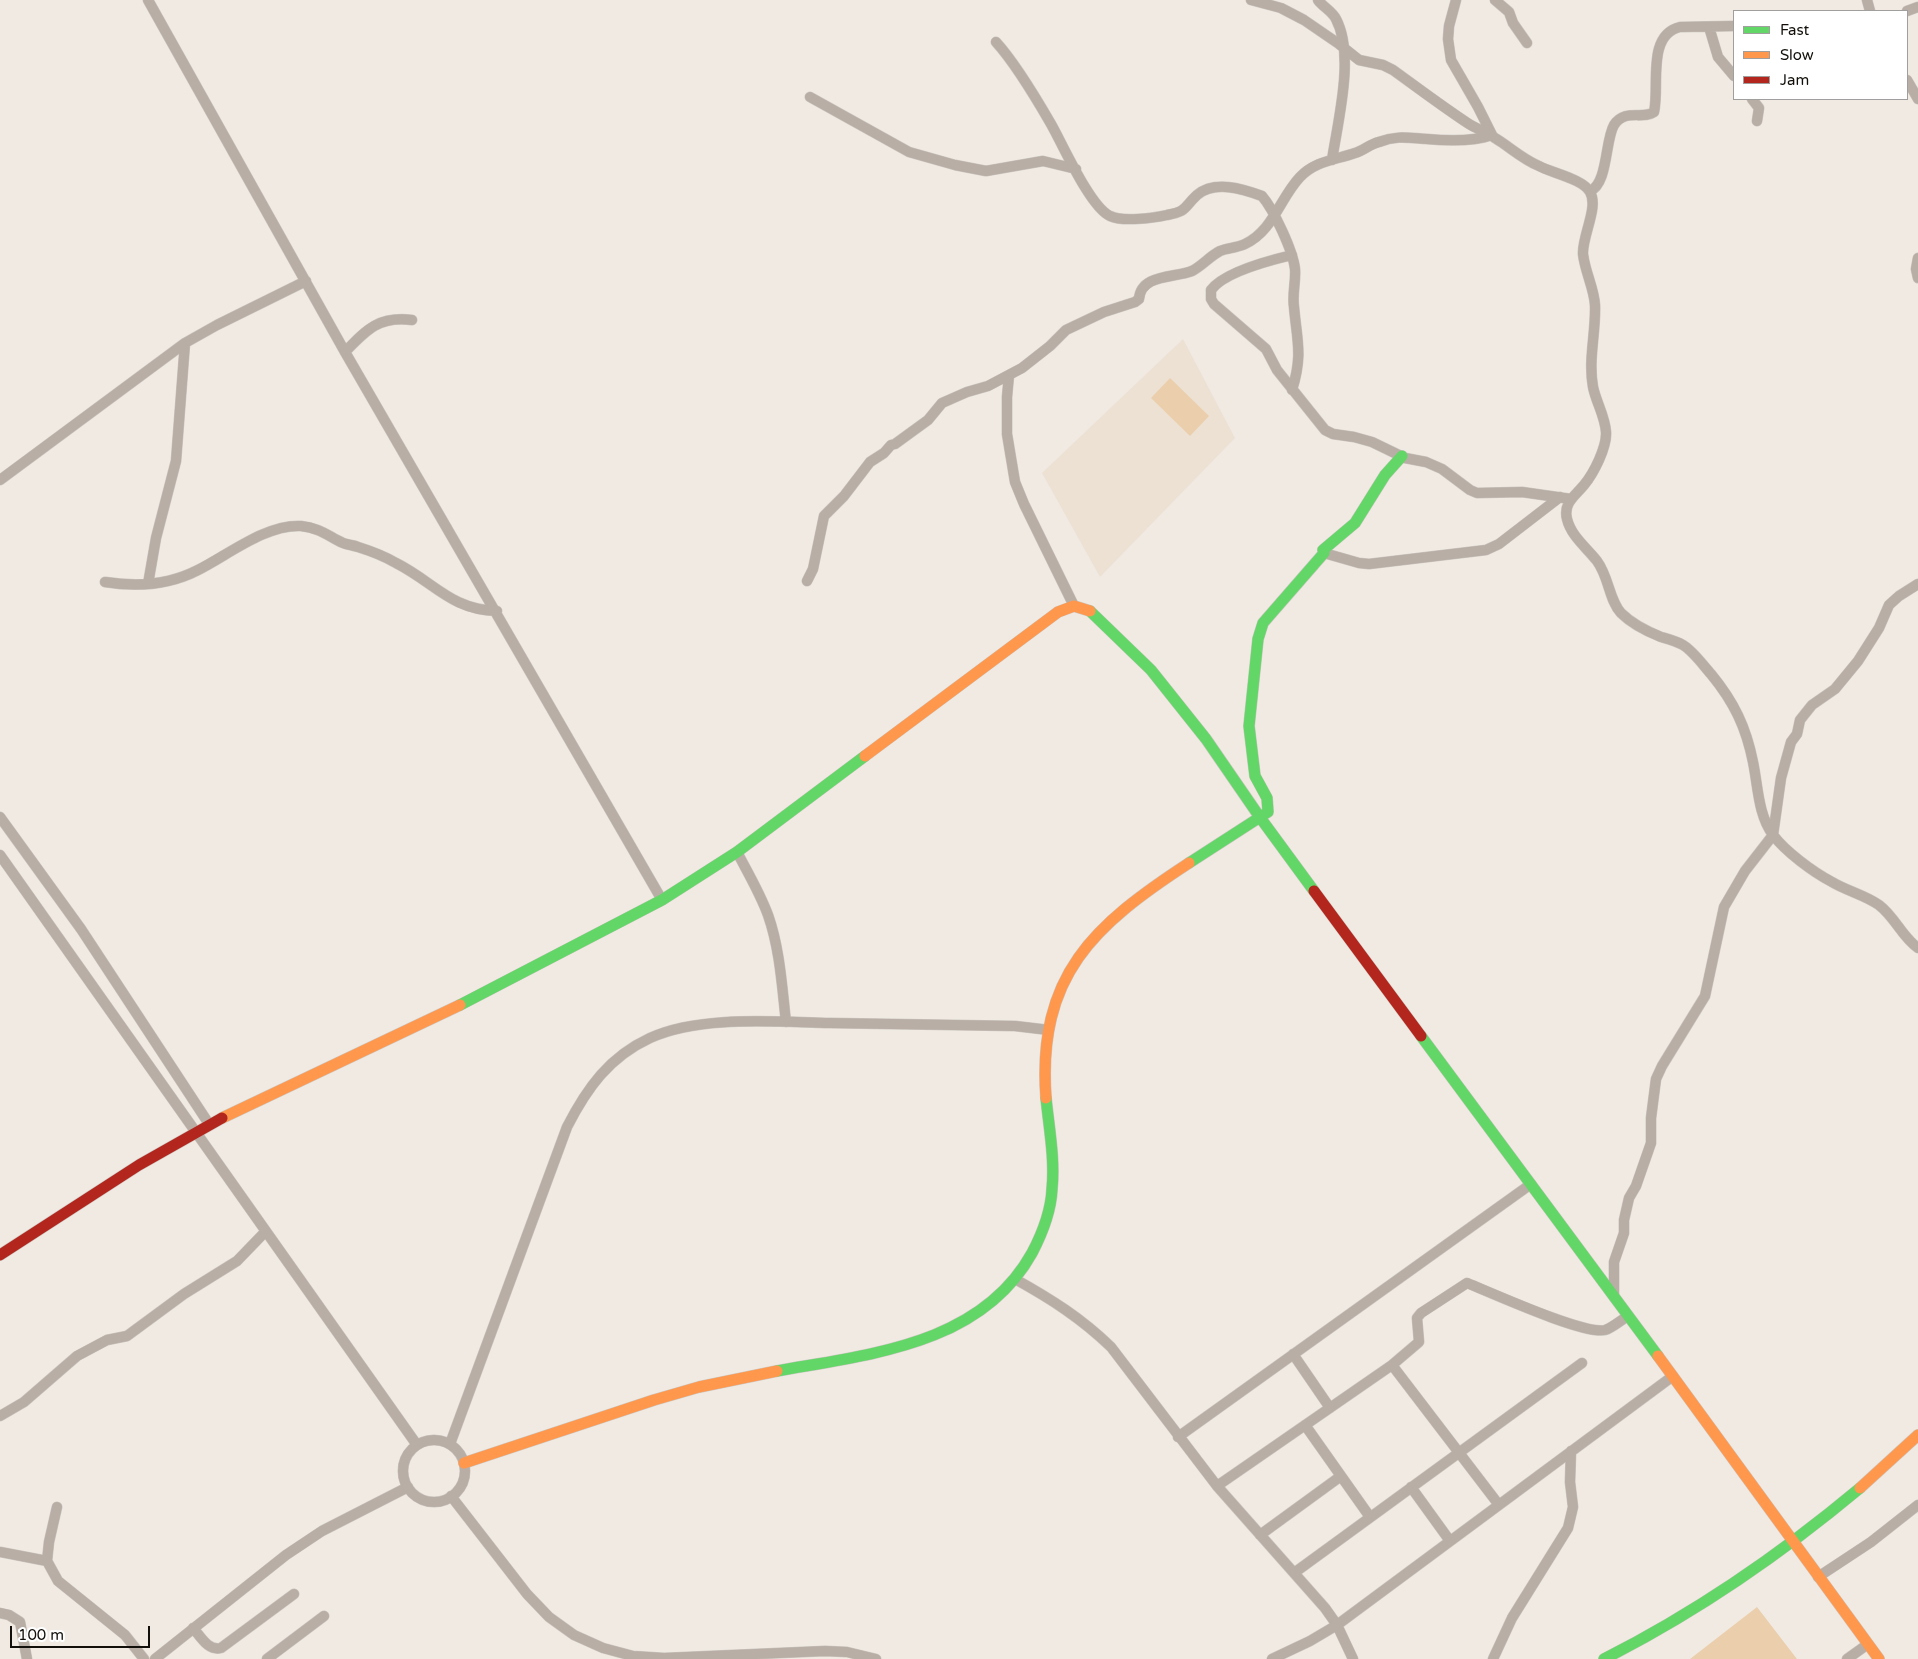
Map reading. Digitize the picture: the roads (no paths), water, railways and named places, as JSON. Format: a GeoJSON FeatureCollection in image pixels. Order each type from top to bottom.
{"type":"FeatureCollection","features":[{"type":"Feature","properties":{"kind":"street"},"geometry":{"type":"LineString","coordinates":[[148,0],[345,352],[662,900]]}},
{"type":"Feature","properties":{"kind":"street"},"geometry":{"type":"LineString","coordinates":[[1251,0],[1281,8],[1304,20],[1359,60],[1383,65],[1392,70],[1469,123],[1492,135],[1522,157],[1540,167],[1581,184],[1590,191],[1592,208],[1584,235],[1583,253],[1585,271],[1595,305],[1592,374],[1606,434],[1597,464],[1585,484],[1571,499],[1565,511],[1568,523],[1582,545],[1596,559],[1605,573],[1615,607],[1636,626],[1688,648],[1712,675],[1736,710],[1746,735],[1763,814],[1773,835],[1798,859],[1831,882],[1876,903],[1884,909],[1912,944],[1918,948]]}},
{"type":"Feature","properties":{"kind":"street"},"geometry":{"type":"LineString","coordinates":[[1318,0],[1335,18],[1346,50],[1332,160]]}},
{"type":"Feature","properties":{"kind":"street"},"geometry":{"type":"LineString","coordinates":[[1456,0],[1449,26],[1448,39],[1451,60],[1478,106],[1492,135]]}},
{"type":"Feature","properties":{"kind":"street"},"geometry":{"type":"LineString","coordinates":[[1495,0],[1509,12],[1513,23],[1527,42]]}},
{"type":"Feature","properties":{"kind":"street"},"geometry":{"type":"LineString","coordinates":[[1590,191],[1596,186],[1605,164],[1614,125],[1632,114],[1651,114],[1654,112],[1656,63],[1660,45],[1666,34],[1680,27],[1733,26]]}},
{"type":"Feature","properties":{"kind":"street"},"geometry":{"type":"LineString","coordinates":[[1709,27],[1718,57],[1733,75]]}},
{"type":"Feature","properties":{"kind":"street"},"geometry":{"type":"LineString","coordinates":[[996,42],[1046,116],[1096,204],[1106,214],[1112,217],[1160,217],[1179,213],[1197,195],[1208,188],[1219,186],[1262,196],[1274,216],[1292,255],[1295,268],[1293,304],[1299,364],[1292,390]]}},
{"type":"Feature","properties":{"kind":"street"},"geometry":{"type":"LineString","coordinates":[[1908,82],[1918,99]]}},
{"type":"Feature","properties":{"kind":"street"},"geometry":{"type":"LineString","coordinates":[[810,97],[902,148],[921,156],[986,171],[1043,161],[1076,169]]}},
{"type":"Feature","properties":{"kind":"street"},"geometry":{"type":"LineString","coordinates":[[1753,100],[1758,108],[1757,121]]}},
{"type":"Feature","properties":{"kind":"street"},"geometry":{"type":"LineString","coordinates":[[807,581],[814,569],[824,516],[844,496],[870,462],[884,453],[891,444],[895,444],[928,420],[942,404],[1009,375],[1031,362],[1066,330],[1104,312],[1138,300],[1140,290],[1147,284],[1166,275],[1192,271],[1221,250],[1232,250],[1248,243],[1264,230],[1298,178],[1315,165],[1359,152],[1381,141],[1406,136],[1462,140],[1480,139],[1492,135]]}},
{"type":"Feature","properties":{"kind":"street"},"geometry":{"type":"LineString","coordinates":[[1292,255],[1264,262],[1237,273],[1214,286],[1211,293],[1214,304],[1266,349],[1277,370],[1325,430],[1333,434],[1372,442],[1402,456],[1426,462],[1442,469],[1477,493],[1522,492],[1571,499]]}},
{"type":"Feature","properties":{"kind":"street"},"geometry":{"type":"LineString","coordinates":[[1918,258],[1916,268],[1918,278]]}},
{"type":"Feature","properties":{"kind":"street"},"geometry":{"type":"LineString","coordinates":[[0,480],[185,344],[216,325],[306,281]]}},
{"type":"Feature","properties":{"kind":"street"},"geometry":{"type":"LineString","coordinates":[[345,352],[370,328],[382,321],[397,318],[412,320]]}},
{"type":"Feature","properties":{"kind":"street"},"geometry":{"type":"LineString","coordinates":[[148,584],[156,538],[176,461],[185,344]]}},
{"type":"Feature","properties":{"kind":"street"},"geometry":{"type":"LineString","coordinates":[[1009,375],[1007,434],[1015,482],[1074,606]]}},
{"type":"Feature","properties":{"kind":"street"},"geometry":{"type":"LineString","coordinates":[[464,1464],[679,1393],[720,1382],[874,1352],[930,1338],[962,1324],[991,1304],[1015,1279],[1035,1248],[1048,1213],[1053,1176],[1044,1074],[1045,1052],[1057,1000],[1070,972],[1086,946],[1106,922],[1130,902],[1259,816],[1268,812],[1266,798],[1255,776],[1248,726],[1258,639],[1263,623],[1324,553],[1323,550],[1355,523],[1385,475],[1402,456]]}},
{"type":"Feature","properties":{"kind":"street"},"geometry":{"type":"LineString","coordinates":[[1324,553],[1369,564],[1486,550],[1499,544],[1560,497]]}},
{"type":"Feature","properties":{"kind":"street"},"geometry":{"type":"LineString","coordinates":[[105,582],[131,585],[169,581],[196,571],[272,530],[287,526],[303,526],[320,530],[342,542],[371,551],[398,563],[423,578],[446,597],[463,606],[497,612]]}},
{"type":"Feature","properties":{"kind":"street"},"geometry":{"type":"LineString","coordinates":[[1614,1297],[1614,1262],[1624,1233],[1624,1220],[1629,1198],[1636,1186],[1651,1143],[1651,1118],[1656,1079],[1705,996],[1724,907],[1745,871],[1773,835],[1781,778],[1791,742],[1797,734],[1800,720],[1812,705],[1835,689],[1858,661],[1879,628],[1889,605],[1918,584]]}},
{"type":"Feature","properties":{"kind":"street"},"geometry":{"type":"LineString","coordinates":[[0,1256],[139,1165],[209,1124],[454,1008],[662,900],[737,852],[1058,612],[1066,607],[1083,607],[1091,611],[1151,670],[1206,739],[1259,816],[1673,1376],[1879,1659]]}},
{"type":"Feature","properties":{"kind":"street"},"geometry":{"type":"LineString","coordinates":[[0,817],[81,929],[209,1124]]}},
{"type":"Feature","properties":{"kind":"street"},"geometry":{"type":"LineString","coordinates":[[737,852],[759,893],[769,917],[774,938],[786,1022]]}},
{"type":"Feature","properties":{"kind":"street"},"geometry":{"type":"LineString","coordinates":[[0,855],[417,1445]]}},
{"type":"Feature","properties":{"kind":"street"},"geometry":{"type":"LineString","coordinates":[[450,1444],[567,1128],[581,1100],[600,1075],[624,1054],[651,1038],[688,1026],[719,1022],[1015,1026],[1049,1030]]}},
{"type":"Feature","properties":{"kind":"street"},"geometry":{"type":"LineString","coordinates":[[1178,1436],[1531,1184]]}},
{"type":"Feature","properties":{"kind":"street"},"geometry":{"type":"LineString","coordinates":[[0,1416],[24,1402],[78,1356],[107,1340],[127,1336],[184,1294],[237,1260],[265,1232]]}},
{"type":"Feature","properties":{"kind":"street"},"geometry":{"type":"LineString","coordinates":[[1015,1279],[1068,1310],[1097,1334],[1129,1369],[1178,1436],[1218,1486],[1314,1594],[1337,1625],[1353,1659]]}},
{"type":"Feature","properties":{"kind":"street"},"geometry":{"type":"LineString","coordinates":[[1218,1486],[1392,1365],[1420,1342],[1417,1318],[1420,1313],[1467,1283],[1541,1313],[1587,1329],[1605,1330],[1628,1316]]}},
{"type":"Feature","properties":{"kind":"street"},"geometry":{"type":"LineString","coordinates":[[1293,1354],[1330,1408]]}},
{"type":"Feature","properties":{"kind":"street"},"geometry":{"type":"LineString","coordinates":[[1294,1573],[1582,1363]]}},
{"type":"Feature","properties":{"kind":"street"},"geometry":{"type":"LineString","coordinates":[[1392,1365],[1499,1505]]}},
{"type":"Feature","properties":{"kind":"street"},"geometry":{"type":"LineString","coordinates":[[1272,1659],[1310,1641],[1337,1625],[1673,1376]]}},
{"type":"Feature","properties":{"kind":"street"},"geometry":{"type":"LineString","coordinates":[[1305,1425],[1370,1517]]}},
{"type":"Feature","properties":{"kind":"street"},"geometry":{"type":"LineString","coordinates":[[1604,1659],[1638,1642],[1703,1602],[1792,1542],[1856,1492],[1918,1435]]}},
{"type":"Feature","properties":{"kind":"street"},"geometry":{"type":"LineString","coordinates":[[430,1440],[450,1444],[457,1449],[464,1464],[463,1482],[452,1496],[442,1500],[423,1499],[414,1494],[405,1480],[404,1464],[411,1450],[417,1445],[430,1440]]}},
{"type":"Feature","properties":{"kind":"street"},"geometry":{"type":"LineString","coordinates":[[1493,1659],[1512,1618],[1568,1528],[1573,1507],[1570,1482],[1571,1451]]}},
{"type":"Feature","properties":{"kind":"street"},"geometry":{"type":"LineString","coordinates":[[1260,1535],[1341,1476]]}},
{"type":"Feature","properties":{"kind":"street"},"geometry":{"type":"LineString","coordinates":[[156,1659],[286,1555],[322,1531],[408,1487]]}},
{"type":"Feature","properties":{"kind":"street"},"geometry":{"type":"LineString","coordinates":[[1410,1487],[1450,1541]]}},
{"type":"Feature","properties":{"kind":"street"},"geometry":{"type":"LineString","coordinates":[[452,1496],[527,1594],[549,1617],[574,1635],[603,1648],[633,1656],[664,1658],[847,1652],[876,1659]]}},
{"type":"Feature","properties":{"kind":"street"},"geometry":{"type":"LineString","coordinates":[[1818,1577],[1871,1542],[1918,1506]]}},
{"type":"Feature","properties":{"kind":"street"},"geometry":{"type":"LineString","coordinates":[[57,1507],[47,1560],[58,1581],[126,1635],[144,1659]]}},
{"type":"Feature","properties":{"kind":"street"},"geometry":{"type":"LineString","coordinates":[[0,1552],[47,1560]]}},
{"type":"Feature","properties":{"kind":"street"},"geometry":{"type":"LineString","coordinates":[[194,1628],[209,1647],[218,1649],[294,1594]]}},
{"type":"Feature","properties":{"kind":"street"},"geometry":{"type":"LineString","coordinates":[[0,1613],[9,1615],[20,1622],[28,1659]]}},
{"type":"Feature","properties":{"kind":"street"},"geometry":{"type":"LineString","coordinates":[[267,1659],[324,1616]]}},
{"type":"Feature","properties":{"kind":"street"},"geometry":{"type":"LineString","coordinates":[[1847,1659],[1868,1644]]}}]}
